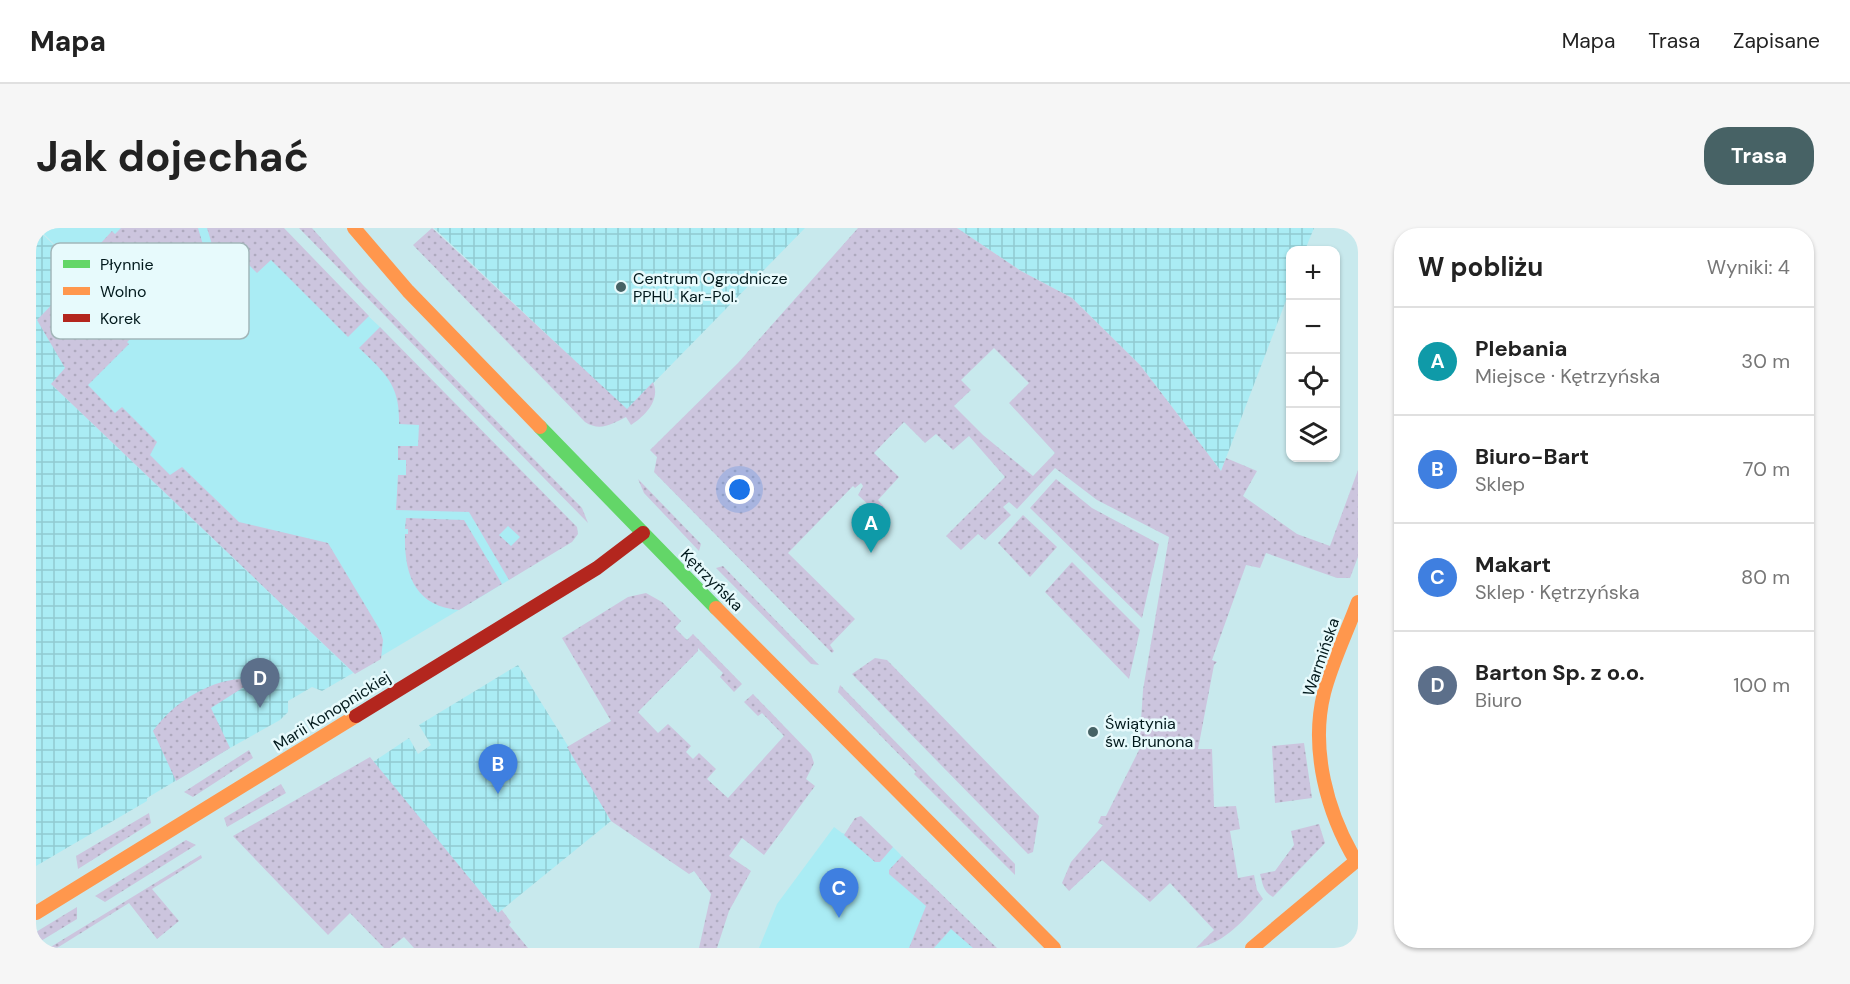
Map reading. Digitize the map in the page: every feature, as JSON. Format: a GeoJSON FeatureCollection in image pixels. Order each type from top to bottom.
{"type":"FeatureCollection","features":[{"type":"Feature","properties":{"kind":"street","name":"Kętrzyńska"},"geometry":{"type":"LineString","coordinates":[[354,228],[408,291],[643,533],[1054,948]]}},
{"type":"Feature","properties":{"kind":"street","name":"Marii Konopnickiej"},"geometry":{"type":"LineString","coordinates":[[36,912],[597,568],[643,533]]}},
{"type":"Feature","properties":{"kind":"street","name":"Warmińska"},"geometry":{"type":"LineString","coordinates":[[1252,948],[1357,863],[1342,840],[1333,814],[1325,778],[1320,724],[1321,705],[1358,602]]}},
{"type":"Feature","properties":{"kind":"shaded area"},"geometry":{"type":"Polygon","coordinates":[[[36,228],[52,243],[51,339],[70,339],[65,368],[51,384],[353,673],[322,691],[312,687],[288,701],[288,712],[280,720],[36,866],[36,228]]]}},
{"type":"Feature","properties":{"kind":"shaded area"},"geometry":{"type":"Polygon","coordinates":[[[38,228],[273,228],[380,327],[515,471],[551,552],[509,580],[353,673],[51,384],[63,339],[249,339],[249,243],[53,243],[38,228]]]}},
{"type":"Feature","properties":{"kind":"shaded area"},"geometry":{"type":"Polygon","coordinates":[[[121,228],[198,228],[202,243],[101,243],[112,231],[115,234],[121,228]]]}},
{"type":"Feature","properties":{"kind":"shaded area"},"geometry":{"type":"Polygon","coordinates":[[[207,228],[284,228],[369,316],[348,337],[271,260],[257,273],[249,265],[249,243],[212,243],[207,228]]]}},
{"type":"Feature","properties":{"kind":"shaded area"},"geometry":{"type":"Polygon","coordinates":[[[299,228],[312,228],[363,285],[582,508],[588,523],[299,228]]]}},
{"type":"Feature","properties":{"kind":"shaded area"},"geometry":{"type":"Polygon","coordinates":[[[432,228],[627,409],[653,382],[655,395],[646,412],[631,425],[626,417],[601,427],[585,422],[413,245],[432,228]]]}},
{"type":"Feature","properties":{"kind":"shaded area","name":"Centrum Ogrodnicze PPHU. Kar-Pol."},"geometry":{"type":"Polygon","coordinates":[[[434,228],[805,228],[627,410],[434,228]]]}},
{"type":"Feature","properties":{"kind":"shaded area"},"geometry":{"type":"Polygon","coordinates":[[[858,228],[957,228],[1021,271],[1072,298],[1140,365],[1221,471],[1226,458],[1257,471],[1243,496],[1297,534],[1330,546],[1358,470],[1358,557],[1350,578],[1337,578],[1266,553],[1260,568],[1246,565],[1212,660],[1217,662],[1214,665],[1198,749],[1212,749],[1214,807],[1236,806],[1240,829],[1230,831],[1238,878],[1254,875],[1257,890],[1263,899],[1233,930],[1216,941],[1196,948],[1214,930],[1170,883],[1150,902],[1102,860],[1069,891],[1062,883],[1071,862],[1103,825],[1098,823],[1101,816],[1106,816],[1145,738],[1140,736],[1143,690],[1169,537],[1097,500],[1055,468],[1017,509],[1009,502],[1003,507],[1011,515],[985,540],[978,534],[961,550],[946,536],[1005,477],[969,436],[953,450],[936,434],[925,443],[904,422],[874,453],[899,477],[878,500],[885,508],[872,508],[858,495],[863,486],[861,483],[855,488],[853,486],[788,553],[855,619],[830,645],[834,651],[832,653],[654,472],[657,457],[650,450],[738,363],[858,228]],[[994,348],[961,380],[971,390],[954,406],[983,435],[1033,476],[1055,453],[1009,403],[1029,383],[994,348]]]}},
{"type":"Feature","properties":{"kind":"shaded area"},"geometry":{"type":"Polygon","coordinates":[[[957,228],[1314,228],[1307,246],[1286,246],[1286,300],[1221,471],[1140,365],[1072,298],[1021,271],[957,228]]]}},
{"type":"Feature","properties":{"kind":"shaded area"},"geometry":{"type":"Polygon","coordinates":[[[51,306],[51,339],[130,339],[127,342],[129,344],[88,385],[115,413],[122,407],[157,442],[150,455],[170,475],[182,467],[239,522],[328,543],[380,630],[383,640],[381,659],[355,674],[51,384],[65,368],[37,320],[51,306]]]}},
{"type":"Feature","properties":{"kind":"shaded area"},"geometry":{"type":"Polygon","coordinates":[[[380,327],[577,527],[578,534],[572,542],[509,580],[469,512],[396,510],[398,475],[406,475],[406,460],[398,460],[398,446],[418,446],[419,425],[399,424],[397,399],[390,381],[359,348],[380,327]],[[508,526],[499,535],[511,546],[520,537],[508,526]]]}},
{"type":"Feature","properties":{"kind":"shaded area"},"geometry":{"type":"Polygon","coordinates":[[[638,479],[701,544],[699,551],[644,493],[638,479]]]}},
{"type":"Feature","properties":{"kind":"shaded area"},"geometry":{"type":"Polygon","coordinates":[[[1056,479],[1092,508],[1159,544],[1142,618],[1030,508],[1056,479]]]}},
{"type":"Feature","properties":{"kind":"shaded area"},"geometry":{"type":"Polygon","coordinates":[[[1023,515],[1057,547],[1030,577],[998,543],[1023,515]]]}},
{"type":"Feature","properties":{"kind":"shaded area"},"geometry":{"type":"Polygon","coordinates":[[[406,518],[464,520],[502,584],[459,610],[432,602],[422,595],[410,575],[405,549],[405,534],[408,534],[408,529],[405,529],[406,518]]]}},
{"type":"Feature","properties":{"kind":"shaded area"},"geometry":{"type":"Polygon","coordinates":[[[1072,562],[1140,630],[1129,679],[1045,592],[1072,562]]]}},
{"type":"Feature","properties":{"kind":"shaded area"},"geometry":{"type":"Polygon","coordinates":[[[723,566],[819,665],[811,664],[716,568],[723,566]]]}},
{"type":"Feature","properties":{"kind":"shaded area"},"geometry":{"type":"Polygon","coordinates":[[[646,593],[662,602],[681,621],[675,628],[687,640],[693,634],[742,684],[734,692],[720,677],[723,673],[698,648],[698,651],[638,712],[658,733],[668,724],[691,746],[686,752],[693,759],[699,753],[716,769],[707,779],[728,798],[784,736],[762,713],[758,716],[744,702],[753,694],[811,754],[814,763],[806,779],[815,786],[764,855],[742,838],[729,856],[751,871],[729,911],[717,948],[699,948],[711,894],[694,871],[689,874],[611,821],[567,747],[611,721],[562,638],[628,597],[646,593]]]}},
{"type":"Feature","properties":{"kind":"shaded area"},"geometry":{"type":"Polygon","coordinates":[[[875,658],[887,660],[1039,816],[1033,852],[1028,854],[852,674],[875,658]]]}},
{"type":"Feature","properties":{"kind":"shaded area"},"geometry":{"type":"Polygon","coordinates":[[[518,665],[581,767],[611,821],[498,913],[373,762],[409,738],[418,754],[431,745],[419,725],[518,665]]]}},
{"type":"Feature","properties":{"kind":"shaded area"},"geometry":{"type":"Polygon","coordinates":[[[239,679],[255,680],[211,708],[230,748],[176,781],[153,731],[170,712],[191,696],[214,685],[239,679]]]}},
{"type":"Feature","properties":{"kind":"shaded area"},"geometry":{"type":"Polygon","coordinates":[[[840,685],[1015,864],[1015,875],[914,774],[916,772],[838,692],[840,685]]]}},
{"type":"Feature","properties":{"kind":"shaded area"},"geometry":{"type":"Polygon","coordinates":[[[1304,743],[1312,798],[1275,803],[1272,746],[1304,743]]]}},
{"type":"Feature","properties":{"kind":"shaded area"},"geometry":{"type":"Polygon","coordinates":[[[249,750],[253,758],[193,797],[184,792],[249,750]]]}},
{"type":"Feature","properties":{"kind":"shaded area"},"geometry":{"type":"Polygon","coordinates":[[[370,757],[498,913],[502,910],[511,922],[509,925],[528,948],[414,948],[404,937],[390,948],[384,948],[350,913],[328,935],[233,836],[370,757]]]}},
{"type":"Feature","properties":{"kind":"shaded area"},"geometry":{"type":"Polygon","coordinates":[[[281,784],[286,793],[227,827],[224,818],[281,784]]]}},
{"type":"Feature","properties":{"kind":"shaded area"},"geometry":{"type":"Polygon","coordinates":[[[149,813],[151,823],[78,869],[76,856],[149,813]]]}},
{"type":"Feature","properties":{"kind":"shaded area"},"geometry":{"type":"Polygon","coordinates":[[[861,816],[893,847],[880,862],[875,862],[844,835],[855,818],[861,816]]]}},
{"type":"Feature","properties":{"kind":"shaded area"},"geometry":{"type":"Polygon","coordinates":[[[1319,824],[1325,843],[1273,897],[1265,890],[1260,874],[1275,871],[1294,845],[1291,831],[1319,824]]]}},
{"type":"Feature","properties":{"kind":"shaded area"},"geometry":{"type":"Polygon","coordinates":[[[834,827],[842,833],[893,847],[992,948],[759,948],[777,904],[834,827]]]}},
{"type":"Feature","properties":{"kind":"shaded area"},"geometry":{"type":"Polygon","coordinates":[[[186,840],[196,845],[105,902],[95,896],[186,840]]]}},
{"type":"Feature","properties":{"kind":"shaded area"},"geometry":{"type":"Polygon","coordinates":[[[201,855],[202,858],[152,889],[179,921],[157,939],[129,903],[57,948],[49,948],[201,855]]]}},
{"type":"Feature","properties":{"kind":"shaded area"},"geometry":{"type":"Polygon","coordinates":[[[902,856],[997,948],[973,948],[951,929],[934,948],[909,948],[926,906],[889,874],[889,870],[902,856]]]}},
{"type":"Feature","properties":{"kind":"shaded area"},"geometry":{"type":"Polygon","coordinates":[[[77,907],[77,919],[36,944],[36,932],[77,907]]]}},
{"type":"Feature","properties":{"kind":"traffic: fast"},"geometry":{"type":"LineString","coordinates":[[540,427],[716,608]]}},
{"type":"Feature","properties":{"kind":"traffic: slow"},"geometry":{"type":"LineString","coordinates":[[354,228],[408,291],[540,427]]}},
{"type":"Feature","properties":{"kind":"traffic: slow"},"geometry":{"type":"LineString","coordinates":[[1252,948],[1356,861],[1329,802],[1320,758],[1319,736],[1320,714],[1327,681],[1358,602]]}},
{"type":"Feature","properties":{"kind":"traffic: slow"},"geometry":{"type":"LineString","coordinates":[[716,608],[1054,948]]}},
{"type":"Feature","properties":{"kind":"traffic: slow"},"geometry":{"type":"LineString","coordinates":[[36,913],[356,716]]}},
{"type":"Feature","properties":{"kind":"traffic: jam"},"geometry":{"type":"LineString","coordinates":[[356,716],[597,568],[643,533]]}},
{"type":"Feature","properties":{"kind":"place","name":"Centrum Ogrodnicze PPHU. Kar-Pol."},"geometry":{"type":"Point","coordinates":[621,287]}},
{"type":"Feature","properties":{"kind":"place","name":"Plebania"},"geometry":{"type":"Point","coordinates":[871,553]}},
{"type":"Feature","properties":{"kind":"place","name":"Barton Sp. z o.o."},"geometry":{"type":"Point","coordinates":[260,708]}},
{"type":"Feature","properties":{"kind":"place","name":"Świątynia św. Brunona"},"geometry":{"type":"Point","coordinates":[1093,732]}},
{"type":"Feature","properties":{"kind":"place","name":"Biuro-Bart"},"geometry":{"type":"Point","coordinates":[498,794]}},
{"type":"Feature","properties":{"kind":"place","name":"Makart"},"geometry":{"type":"Point","coordinates":[839,918]}}]}
